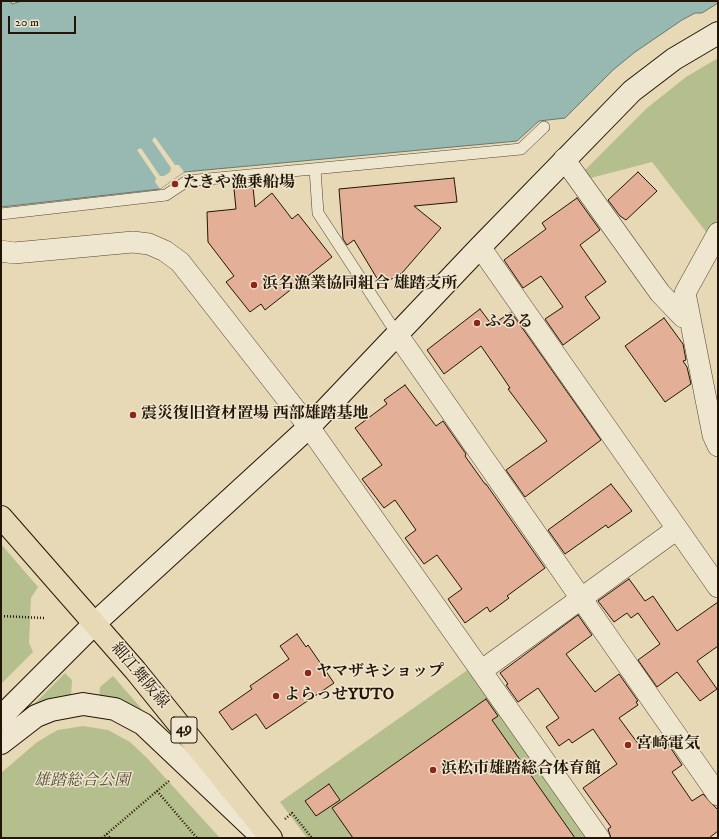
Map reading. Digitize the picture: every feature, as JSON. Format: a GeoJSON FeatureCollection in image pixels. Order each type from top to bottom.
{"type":"FeatureCollection","features":[{"type":"Feature","properties":{"kind":"main road","name":"細江舞阪線"},"geometry":{"type":"LineString","coordinates":[[1,517],[135,670],[271,838]]}},
{"type":"Feature","properties":{"kind":"street"},"geometry":{"type":"LineString","coordinates":[[1,717],[94,624],[309,427],[564,159],[613,110],[652,74],[718,33]]}},
{"type":"Feature","properties":{"kind":"street"},"geometry":{"type":"LineString","coordinates":[[564,159],[660,293],[683,317],[690,316]]}},
{"type":"Feature","properties":{"kind":"street"},"geometry":{"type":"LineString","coordinates":[[718,233],[685,293],[713,435],[718,446]]}},
{"type":"Feature","properties":{"kind":"street"},"geometry":{"type":"LineString","coordinates":[[1,251],[14,253],[132,242],[149,244],[165,251],[180,262],[309,427],[599,838]]}},
{"type":"Feature","properties":{"kind":"street"},"geometry":{"type":"LineString","coordinates":[[480,247],[718,587]]}},
{"type":"Feature","properties":{"kind":"street"},"geometry":{"type":"LineString","coordinates":[[397,334],[718,795]]}},
{"type":"Feature","properties":{"kind":"street"},"geometry":{"type":"LineString","coordinates":[[481,671],[677,529]]}},
{"type":"Feature","properties":{"kind":"street"},"geometry":{"type":"LineString","coordinates":[[1,743],[36,716],[67,705],[83,704],[115,709],[144,724],[263,838]]}},
{"type":"Feature","properties":{"kind":"lane"},"geometry":{"type":"LineString","coordinates":[[1,214],[166,195],[187,181],[521,149],[544,127]]}},
{"type":"Feature","properties":{"kind":"lane"},"geometry":{"type":"LineString","coordinates":[[315,169],[318,213],[397,334]]}},
{"type":"Feature","properties":{"kind":"path"},"geometry":{"type":"LineString","coordinates":[[1,616],[44,618]]}},
{"type":"Feature","properties":{"kind":"path"},"geometry":{"type":"LineString","coordinates":[[102,838],[173,777]]}},
{"type":"Feature","properties":{"kind":"path"},"geometry":{"type":"LineString","coordinates":[[157,791],[197,838]]}},
{"type":"Feature","properties":{"kind":"path"},"geometry":{"type":"LineString","coordinates":[[284,819],[292,813],[312,838]]}},
{"type":"Feature","properties":{"kind":"path"},"geometry":{"type":"LineString","coordinates":[[107,834],[110,838]]}},
{"type":"Feature","properties":{"kind":"green space"},"geometry":{"type":"Polygon","coordinates":[[[718,58],[718,222],[710,237],[652,162],[587,179],[582,173],[647,108],[686,77],[718,58]]]}},
{"type":"Feature","properties":{"kind":"green space"},"geometry":{"type":"Polygon","coordinates":[[[1,544],[38,587],[31,598],[29,643],[33,652],[1,684],[1,544]]]}},
{"type":"Feature","properties":{"kind":"green space","name":"浜松市雄踏総合体育館"},"geometry":{"type":"Polygon","coordinates":[[[469,669],[588,838],[307,838],[280,802],[469,669]]]}},
{"type":"Feature","properties":{"kind":"green space"},"geometry":{"type":"Polygon","coordinates":[[[65,673],[72,680],[71,696],[31,707],[65,673]]]}},
{"type":"Feature","properties":{"kind":"green space"},"geometry":{"type":"Polygon","coordinates":[[[113,676],[142,711],[99,697],[100,687],[113,676]]]}},
{"type":"Feature","properties":{"kind":"green space","name":"雄踏総合公園"},"geometry":{"type":"Polygon","coordinates":[[[83,726],[108,730],[130,742],[148,759],[220,838],[1,838],[1,773],[36,743],[47,736],[58,730],[83,726]]]}},
{"type":"Feature","properties":{"kind":"water"},"geometry":{"type":"Polygon","coordinates":[[[1,1],[11,1],[12,4],[22,1],[718,1],[718,3],[702,13],[695,13],[682,20],[635,52],[613,70],[565,118],[539,121],[517,141],[184,172],[160,189],[1,207],[1,1]]]}},
{"type":"Feature","properties":{"kind":"pier"},"geometry":{"type":"Polygon","coordinates":[[[155,137],[175,165],[179,165],[184,172],[160,189],[155,182],[156,178],[137,150],[141,148],[160,176],[164,176],[170,172],[171,168],[152,140],[155,137]]]}},
{"type":"Feature","properties":{"kind":"building"},"geometry":{"type":"Polygon","coordinates":[[[638,172],[657,191],[626,220],[620,216],[608,200],[638,172]]]}},
{"type":"Feature","properties":{"kind":"building"},"geometry":{"type":"Polygon","coordinates":[[[454,178],[457,202],[414,206],[441,228],[402,273],[381,285],[354,240],[347,245],[343,239],[339,189],[454,178]]]}},
{"type":"Feature","properties":{"kind":"building"},"geometry":{"type":"Polygon","coordinates":[[[253,187],[255,207],[272,193],[292,219],[298,214],[332,257],[265,310],[261,304],[250,312],[226,282],[234,276],[208,242],[207,212],[236,209],[234,189],[253,187]]]}},
{"type":"Feature","properties":{"kind":"building"},"geometry":{"type":"Polygon","coordinates":[[[577,198],[600,230],[580,245],[606,282],[585,297],[600,318],[563,345],[545,319],[563,307],[541,276],[523,288],[504,260],[546,229],[542,223],[577,198]]]}},
{"type":"Feature","properties":{"kind":"building"},"geometry":{"type":"Polygon","coordinates":[[[480,309],[492,325],[511,312],[601,440],[525,497],[506,470],[547,441],[508,389],[510,388],[481,346],[444,374],[427,350],[480,309]]]}},
{"type":"Feature","properties":{"kind":"building"},"geometry":{"type":"Polygon","coordinates":[[[664,318],[683,344],[686,360],[683,361],[687,367],[691,384],[665,402],[625,346],[664,318]]]}},
{"type":"Feature","properties":{"kind":"building"},"geometry":{"type":"Polygon","coordinates":[[[405,385],[436,426],[443,421],[466,454],[465,456],[545,568],[507,596],[509,598],[490,612],[487,607],[465,623],[448,599],[462,589],[437,555],[424,564],[405,538],[416,530],[395,500],[384,508],[362,479],[382,465],[355,428],[387,404],[384,400],[405,385]]]}},
{"type":"Feature","properties":{"kind":"building"},"geometry":{"type":"Polygon","coordinates":[[[611,484],[632,511],[608,528],[606,525],[565,554],[548,530],[611,484]]]}},
{"type":"Feature","properties":{"kind":"building"},"geometry":{"type":"Polygon","coordinates":[[[629,579],[645,601],[653,596],[677,631],[718,602],[718,646],[697,661],[717,689],[700,701],[677,672],[657,687],[638,660],[660,644],[638,613],[631,618],[627,613],[614,622],[598,601],[629,579]]]}},
{"type":"Feature","properties":{"kind":"building"},"geometry":{"type":"Polygon","coordinates":[[[578,615],[592,635],[566,654],[595,692],[619,674],[638,701],[636,702],[638,705],[619,718],[642,749],[662,735],[682,765],[672,772],[692,801],[703,794],[718,810],[718,831],[709,838],[611,838],[608,829],[611,827],[583,788],[617,764],[593,729],[572,743],[569,739],[559,746],[546,727],[559,718],[538,688],[518,702],[506,685],[508,684],[500,673],[578,615]]]}},
{"type":"Feature","properties":{"kind":"building"},"geometry":{"type":"Polygon","coordinates":[[[297,634],[306,647],[308,645],[334,683],[266,729],[256,714],[232,730],[219,712],[252,689],[250,686],[289,659],[280,646],[297,634]]]}},
{"type":"Feature","properties":{"kind":"building","name":"浜松市雄踏総合体育館"},"geometry":{"type":"Polygon","coordinates":[[[486,699],[498,716],[492,720],[575,838],[353,838],[332,808],[486,699]]]}},
{"type":"Feature","properties":{"kind":"building"},"geometry":{"type":"Polygon","coordinates":[[[329,784],[340,800],[316,816],[305,801],[329,784]]]}},
{"type":"Feature","properties":{"kind":"place","name":"たきや漁乗船場"},"geometry":{"type":"Point","coordinates":[175,184]}},
{"type":"Feature","properties":{"kind":"place","name":"浜名漁業協同組合 雄踏支所"},"geometry":{"type":"Point","coordinates":[254,285]}},
{"type":"Feature","properties":{"kind":"place","name":"ふるる"},"geometry":{"type":"Point","coordinates":[477,323]}},
{"type":"Feature","properties":{"kind":"place","name":"震災復旧資材置場 西部雄踏基地"},"geometry":{"type":"Point","coordinates":[133,415]}},
{"type":"Feature","properties":{"kind":"place","name":"ヤマザキショップ"},"geometry":{"type":"Point","coordinates":[308,673]}},
{"type":"Feature","properties":{"kind":"place","name":"よらっせYUTO"},"geometry":{"type":"Point","coordinates":[276,696]}},
{"type":"Feature","properties":{"kind":"place","name":"宮崎電気"},"geometry":{"type":"Point","coordinates":[628,745]}},
{"type":"Feature","properties":{"kind":"place","name":"浜松市雄踏総合体育館"},"geometry":{"type":"Point","coordinates":[433,770]}}]}
